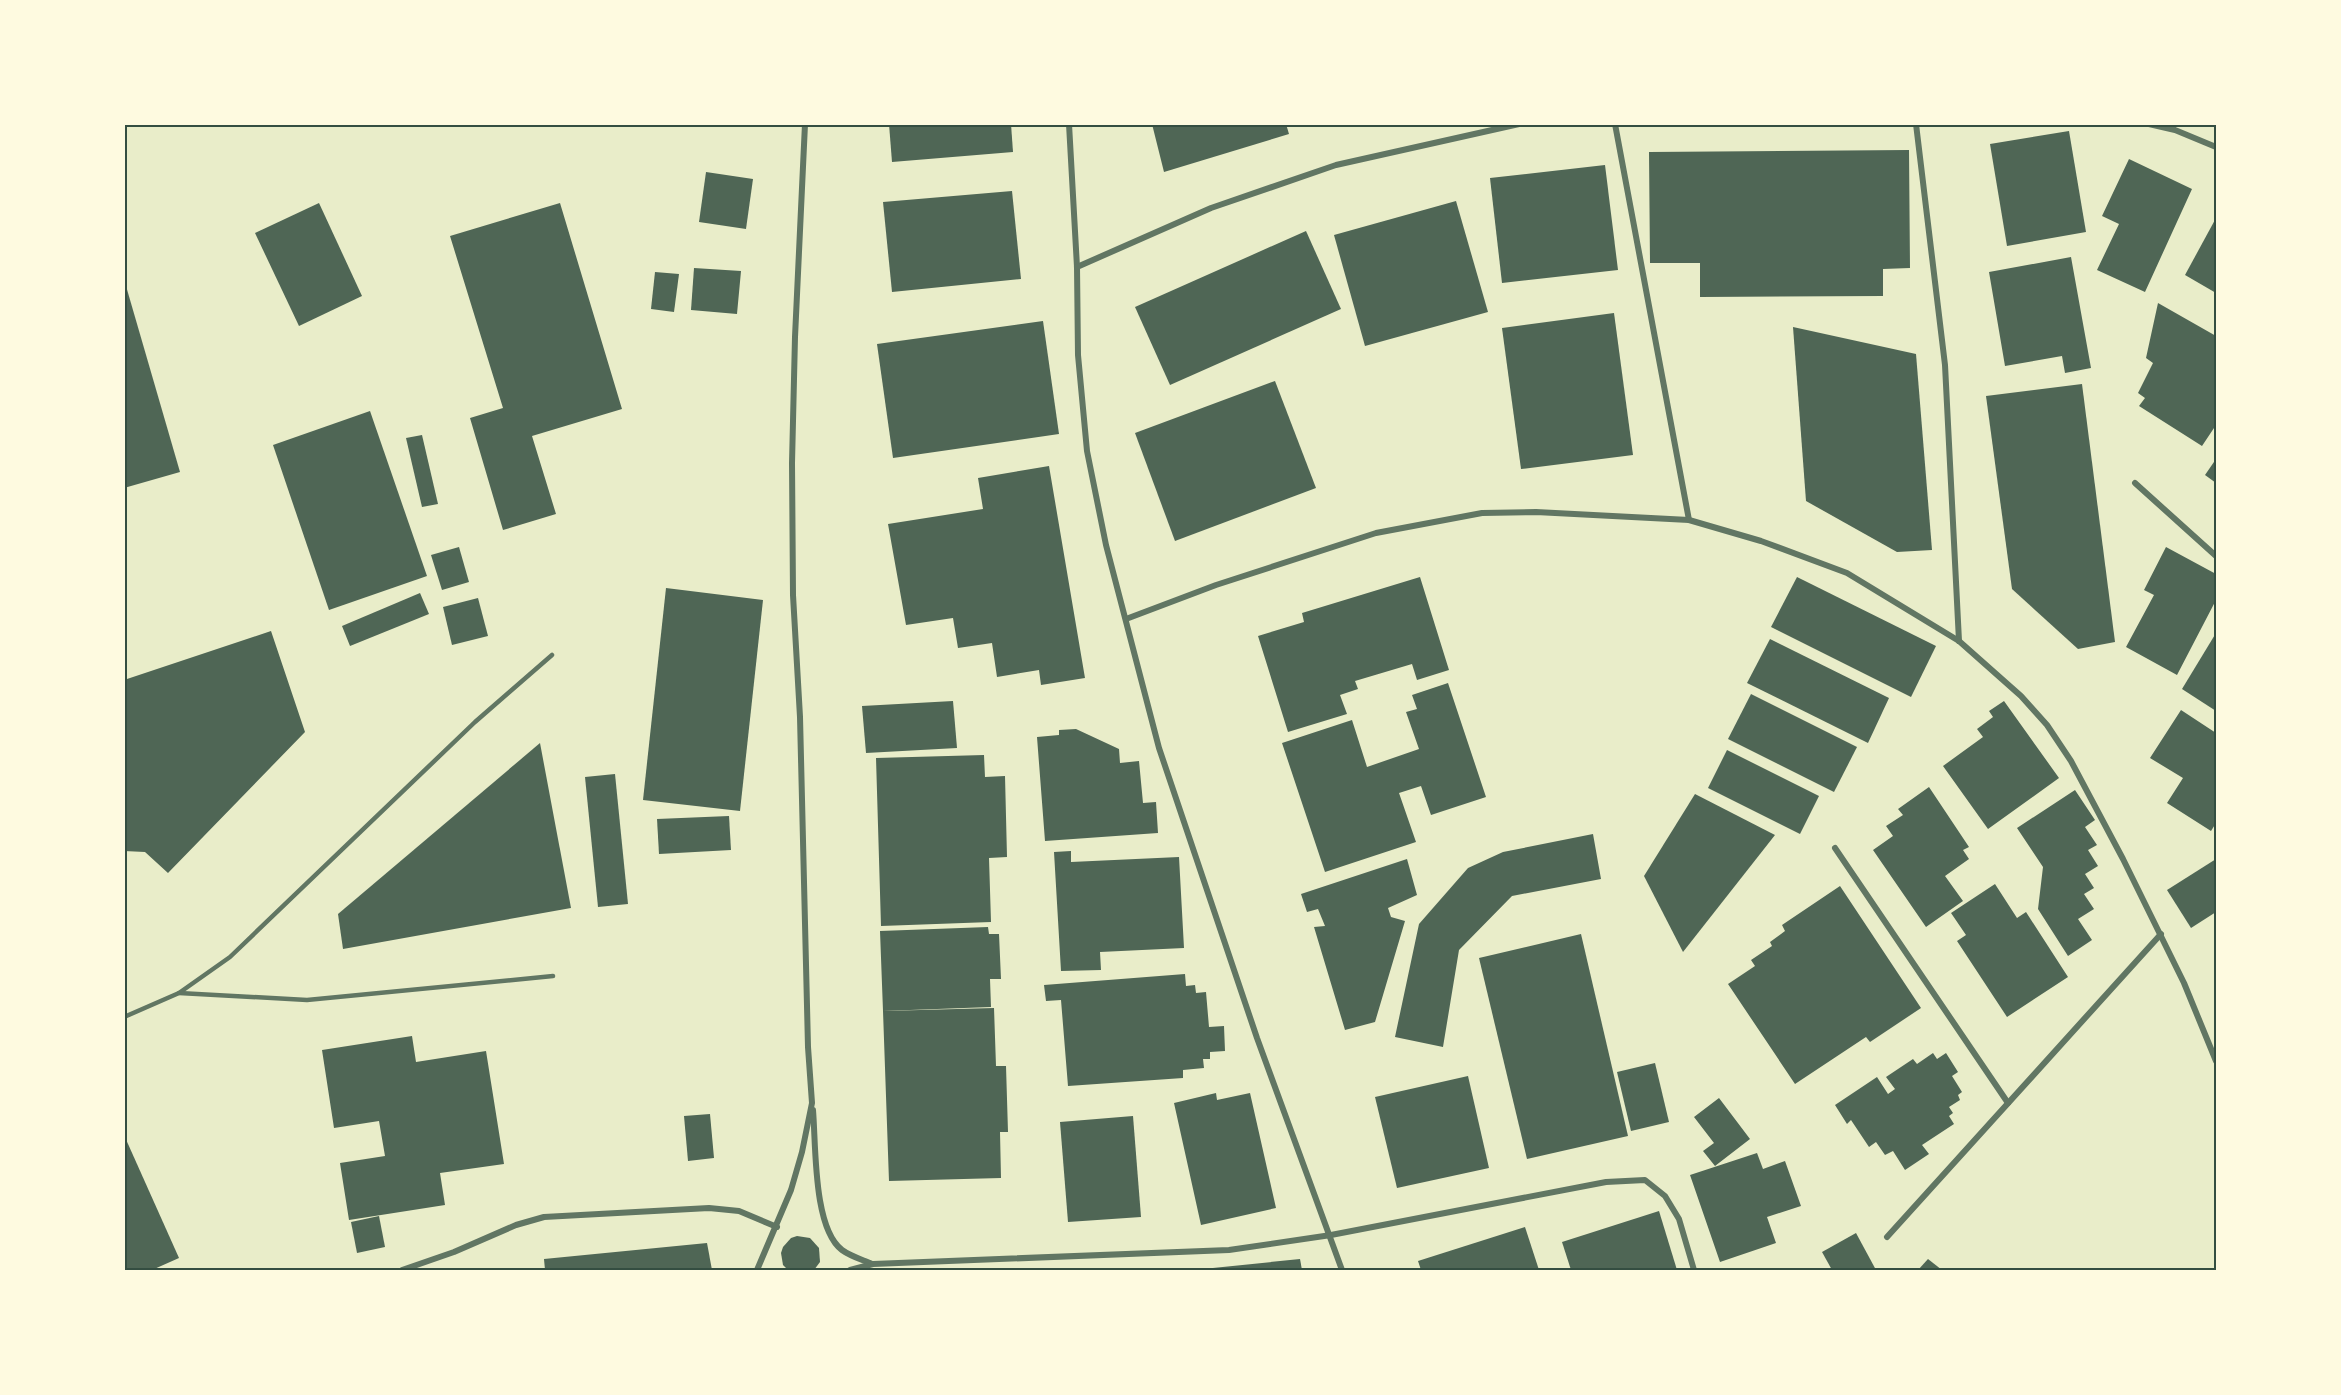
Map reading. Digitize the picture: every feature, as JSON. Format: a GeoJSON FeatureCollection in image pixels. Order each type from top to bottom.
{"type":"FeatureCollection","features":[{"type":"Feature","properties":{"kind":"street"},"geometry":{"type":"LineString","coordinates":[[805,124],[795,337],[793,583],[800,717],[808,1047],[818,1178],[825,1224],[832,1240],[843,1251],[873,1264]]}},
{"type":"Feature","properties":{"kind":"street"},"geometry":{"type":"LineString","coordinates":[[1069,124],[1077,267],[1078,355],[1087,451],[1106,545],[1159,747],[1257,1038],[1342,1270]]}},
{"type":"Feature","properties":{"kind":"street"},"geometry":{"type":"LineString","coordinates":[[1077,267],[1211,208],[1336,165],[1519,124]]}},
{"type":"Feature","properties":{"kind":"street"},"geometry":{"type":"LineString","coordinates":[[1615,124],[1689,520]]}},
{"type":"Feature","properties":{"kind":"street"},"geometry":{"type":"LineString","coordinates":[[1916,124],[1945,365],[1959,641]]}},
{"type":"Feature","properties":{"kind":"street"},"geometry":{"type":"LineString","coordinates":[[2149,124],[2175,130],[2217,147]]}},
{"type":"Feature","properties":{"kind":"street"},"geometry":{"type":"LineString","coordinates":[[2135,483],[2217,556]]}},
{"type":"Feature","properties":{"kind":"street"},"geometry":{"type":"LineString","coordinates":[[1126,620],[1216,585],[1376,532],[1482,513],[1536,512],[1689,520],[1761,541],[1847,573],[1959,641],[2021,696],[2047,725],[2071,761],[2097,808],[2161,934],[2217,1060]]}},
{"type":"Feature","properties":{"kind":"street"},"geometry":{"type":"LineString","coordinates":[[1835,848],[2008,1102]]}},
{"type":"Feature","properties":{"kind":"street"},"geometry":{"type":"LineString","coordinates":[[1887,1237],[2161,934]]}},
{"type":"Feature","properties":{"kind":"street"},"geometry":{"type":"LineString","coordinates":[[758,1270],[777,1227],[802,1152],[812,1103]]}},
{"type":"Feature","properties":{"kind":"street"},"geometry":{"type":"LineString","coordinates":[[850,1270],[873,1264],[1229,1250],[1331,1235],[1606,1182],[1645,1180],[1665,1196],[1678,1219],[1694,1270]]}},
{"type":"Feature","properties":{"kind":"street"},"geometry":{"type":"LineString","coordinates":[[402,1270],[454,1252],[516,1225],[544,1217],[709,1208],[739,1211],[777,1227]]}},
{"type":"Feature","properties":{"kind":"lane"},"geometry":{"type":"LineString","coordinates":[[124,1017],[180,993],[230,957],[475,722],[552,655]]}},
{"type":"Feature","properties":{"kind":"lane"},"geometry":{"type":"LineString","coordinates":[[180,993],[307,999],[553,976]]}},
{"type":"Feature","properties":{"kind":"building"},"geometry":{"type":"Polygon","coordinates":[[[889,124],[1011,124],[1013,152],[892,162],[889,124]]]}},
{"type":"Feature","properties":{"kind":"building"},"geometry":{"type":"Polygon","coordinates":[[[1152,124],[1286,124],[1289,134],[1164,172],[1152,124]]]}},
{"type":"Feature","properties":{"kind":"building"},"geometry":{"type":"Polygon","coordinates":[[[2069,131],[2086,232],[2007,246],[1990,144],[2069,131]]]}},
{"type":"Feature","properties":{"kind":"building"},"geometry":{"type":"Polygon","coordinates":[[[1909,150],[1910,268],[1883,269],[1883,296],[1700,297],[1700,263],[1650,263],[1649,152],[1909,150]]]}},
{"type":"Feature","properties":{"kind":"building"},"geometry":{"type":"Polygon","coordinates":[[[2129,159],[2192,189],[2145,292],[2097,270],[2119,224],[2102,216],[2129,159]]]}},
{"type":"Feature","properties":{"kind":"building"},"geometry":{"type":"Polygon","coordinates":[[[1605,165],[1618,270],[1502,283],[1490,178],[1605,165]]]}},
{"type":"Feature","properties":{"kind":"building"},"geometry":{"type":"Polygon","coordinates":[[[706,172],[753,179],[746,229],[699,222],[706,172]]]}},
{"type":"Feature","properties":{"kind":"building"},"geometry":{"type":"Polygon","coordinates":[[[1012,191],[1021,279],[892,292],[883,202],[1012,191]]]}},
{"type":"Feature","properties":{"kind":"building"},"geometry":{"type":"Polygon","coordinates":[[[1456,201],[1488,312],[1365,346],[1334,235],[1456,201]]]}},
{"type":"Feature","properties":{"kind":"building"},"geometry":{"type":"Polygon","coordinates":[[[319,203],[362,296],[299,326],[255,233],[319,203]]]}},
{"type":"Feature","properties":{"kind":"building"},"geometry":{"type":"Polygon","coordinates":[[[560,203],[622,409],[532,436],[556,514],[503,530],[470,418],[503,408],[450,236],[560,203]]]}},
{"type":"Feature","properties":{"kind":"building"},"geometry":{"type":"Polygon","coordinates":[[[2216,218],[2216,293],[2185,275],[2216,218]]]}},
{"type":"Feature","properties":{"kind":"building"},"geometry":{"type":"Polygon","coordinates":[[[1306,231],[1341,309],[1170,385],[1135,307],[1306,231]]]}},
{"type":"Feature","properties":{"kind":"building"},"geometry":{"type":"Polygon","coordinates":[[[2071,257],[2091,368],[2065,373],[2062,356],[2005,366],[1989,272],[2071,257]]]}},
{"type":"Feature","properties":{"kind":"building"},"geometry":{"type":"Polygon","coordinates":[[[694,268],[741,271],[737,314],[691,310],[694,268]]]}},
{"type":"Feature","properties":{"kind":"building"},"geometry":{"type":"Polygon","coordinates":[[[655,272],[679,274],[674,312],[651,309],[655,272]]]}},
{"type":"Feature","properties":{"kind":"building"},"geometry":{"type":"Polygon","coordinates":[[[126,286],[180,472],[124,488],[124,287],[126,286]]]}},
{"type":"Feature","properties":{"kind":"building"},"geometry":{"type":"Polygon","coordinates":[[[2158,303],[2216,336],[2216,425],[2202,446],[2139,406],[2145,398],[2138,393],[2153,363],[2146,358],[2158,303]]]}},
{"type":"Feature","properties":{"kind":"building"},"geometry":{"type":"Polygon","coordinates":[[[1614,313],[1633,455],[1521,469],[1502,328],[1614,313]]]}},
{"type":"Feature","properties":{"kind":"building"},"geometry":{"type":"Polygon","coordinates":[[[1043,321],[1059,434],[893,458],[877,344],[1043,321]]]}},
{"type":"Feature","properties":{"kind":"building"},"geometry":{"type":"Polygon","coordinates":[[[1793,327],[1916,354],[1932,550],[1897,552],[1806,501],[1793,327]]]}},
{"type":"Feature","properties":{"kind":"building"},"geometry":{"type":"Polygon","coordinates":[[[1275,381],[1316,488],[1175,541],[1135,433],[1275,381]]]}},
{"type":"Feature","properties":{"kind":"building"},"geometry":{"type":"Polygon","coordinates":[[[2082,384],[2115,642],[2078,649],[2012,589],[1986,396],[2082,384]]]}},
{"type":"Feature","properties":{"kind":"building"},"geometry":{"type":"Polygon","coordinates":[[[370,411],[427,576],[329,610],[273,445],[370,411]]]}},
{"type":"Feature","properties":{"kind":"building"},"geometry":{"type":"Polygon","coordinates":[[[422,435],[438,504],[422,507],[406,438],[422,435]]]}},
{"type":"Feature","properties":{"kind":"building"},"geometry":{"type":"Polygon","coordinates":[[[2216,459],[2216,483],[2205,475],[2216,459]]]}},
{"type":"Feature","properties":{"kind":"building"},"geometry":{"type":"Polygon","coordinates":[[[1049,466],[1085,678],[1041,685],[1039,670],[997,677],[992,643],[958,648],[953,618],[906,625],[888,524],[983,509],[978,478],[1049,466]]]}},
{"type":"Feature","properties":{"kind":"building"},"geometry":{"type":"Polygon","coordinates":[[[459,547],[469,582],[442,590],[431,555],[459,547]]]}},
{"type":"Feature","properties":{"kind":"building"},"geometry":{"type":"Polygon","coordinates":[[[2166,547],[2216,574],[2216,600],[2177,675],[2126,647],[2154,595],[2144,590],[2166,547]]]}},
{"type":"Feature","properties":{"kind":"building"},"geometry":{"type":"Polygon","coordinates":[[[1420,577],[1449,670],[1417,680],[1412,664],[1355,681],[1358,689],[1340,695],[1347,714],[1288,732],[1258,636],[1304,622],[1302,613],[1420,577]]]}},
{"type":"Feature","properties":{"kind":"building"},"geometry":{"type":"Polygon","coordinates":[[[1797,577],[1936,646],[1911,697],[1771,627],[1797,577]]]}},
{"type":"Feature","properties":{"kind":"building"},"geometry":{"type":"Polygon","coordinates":[[[666,588],[763,600],[740,811],[643,800],[666,588]]]}},
{"type":"Feature","properties":{"kind":"building"},"geometry":{"type":"Polygon","coordinates":[[[420,593],[429,614],[350,646],[342,626],[420,593]]]}},
{"type":"Feature","properties":{"kind":"building"},"geometry":{"type":"Polygon","coordinates":[[[478,598],[488,636],[452,645],[443,607],[478,598]]]}},
{"type":"Feature","properties":{"kind":"building"},"geometry":{"type":"Polygon","coordinates":[[[271,631],[305,732],[168,873],[145,852],[124,851],[124,680],[271,631]]]}},
{"type":"Feature","properties":{"kind":"building"},"geometry":{"type":"Polygon","coordinates":[[[2216,633],[2216,711],[2182,689],[2216,633]]]}},
{"type":"Feature","properties":{"kind":"building"},"geometry":{"type":"Polygon","coordinates":[[[1770,639],[1889,698],[1868,743],[1747,683],[1770,639]]]}},
{"type":"Feature","properties":{"kind":"building"},"geometry":{"type":"Polygon","coordinates":[[[1448,683],[1486,797],[1431,815],[1421,786],[1399,793],[1416,842],[1325,872],[1282,743],[1352,720],[1367,767],[1419,749],[1406,712],[1417,709],[1412,695],[1448,683]]]}},
{"type":"Feature","properties":{"kind":"building"},"geometry":{"type":"Polygon","coordinates":[[[1751,694],[1857,747],[1834,792],[1728,739],[1751,694]]]}},
{"type":"Feature","properties":{"kind":"building"},"geometry":{"type":"Polygon","coordinates":[[[953,701],[957,748],[866,753],[862,706],[953,701]]]}},
{"type":"Feature","properties":{"kind":"building"},"geometry":{"type":"Polygon","coordinates":[[[2004,701],[2059,778],[1988,829],[1943,766],[1983,737],[1977,729],[1993,717],[1989,711],[2004,701]]]}},
{"type":"Feature","properties":{"kind":"building"},"geometry":{"type":"Polygon","coordinates":[[[2181,710],[2216,733],[2216,823],[2211,831],[2167,803],[2183,778],[2150,758],[2181,710]]]}},
{"type":"Feature","properties":{"kind":"building"},"geometry":{"type":"Polygon","coordinates":[[[1076,729],[1119,749],[1120,763],[1139,761],[1143,803],[1156,802],[1158,833],[1045,841],[1037,737],[1059,735],[1059,730],[1076,729]]]}},
{"type":"Feature","properties":{"kind":"building"},"geometry":{"type":"Polygon","coordinates":[[[540,743],[571,908],[343,949],[338,914],[540,743]]]}},
{"type":"Feature","properties":{"kind":"building"},"geometry":{"type":"Polygon","coordinates":[[[1727,750],[1819,796],[1800,834],[1708,788],[1727,750]]]}},
{"type":"Feature","properties":{"kind":"building"},"geometry":{"type":"Polygon","coordinates":[[[984,755],[985,777],[1005,776],[1007,857],[989,858],[991,922],[881,926],[876,758],[984,755]]]}},
{"type":"Feature","properties":{"kind":"building"},"geometry":{"type":"Polygon","coordinates":[[[615,774],[628,904],[598,907],[585,777],[615,774]]]}},
{"type":"Feature","properties":{"kind":"building"},"geometry":{"type":"Polygon","coordinates":[[[1929,787],[1969,847],[1963,850],[1969,859],[1945,876],[1963,901],[1926,927],[1873,850],[1893,836],[1886,826],[1903,815],[1898,809],[1929,787]]]}},
{"type":"Feature","properties":{"kind":"building"},"geometry":{"type":"Polygon","coordinates":[[[2075,790],[2095,820],[2085,827],[2097,845],[2088,850],[2098,866],[2085,874],[2094,888],[2084,894],[2094,909],[2078,919],[2092,940],[2068,956],[2038,909],[2043,867],[2017,828],[2075,790]]]}},
{"type":"Feature","properties":{"kind":"building"},"geometry":{"type":"Polygon","coordinates":[[[1695,794],[1775,835],[1683,952],[1644,876],[1695,794]]]}},
{"type":"Feature","properties":{"kind":"building"},"geometry":{"type":"Polygon","coordinates":[[[729,816],[731,850],[659,854],[657,819],[729,816]]]}},
{"type":"Feature","properties":{"kind":"building"},"geometry":{"type":"Polygon","coordinates":[[[1593,834],[1601,879],[1512,896],[1459,950],[1443,1047],[1395,1037],[1419,924],[1468,868],[1503,852],[1593,834]]]}},
{"type":"Feature","properties":{"kind":"building"},"geometry":{"type":"Polygon","coordinates":[[[1071,851],[1071,862],[1179,857],[1184,948],[1100,952],[1101,970],[1061,971],[1054,852],[1071,851]]]}},
{"type":"Feature","properties":{"kind":"building"},"geometry":{"type":"Polygon","coordinates":[[[1407,859],[1417,895],[1388,908],[1391,917],[1405,921],[1375,1022],[1345,1030],[1314,927],[1325,926],[1318,909],[1307,912],[1301,894],[1407,859]]]}},
{"type":"Feature","properties":{"kind":"building"},"geometry":{"type":"Polygon","coordinates":[[[2216,859],[2216,912],[2191,928],[2167,890],[2216,859]]]}},
{"type":"Feature","properties":{"kind":"building"},"geometry":{"type":"Polygon","coordinates":[[[1995,884],[2017,918],[2026,912],[2068,977],[2007,1017],[1957,941],[1966,935],[1951,913],[1995,884]]]}},
{"type":"Feature","properties":{"kind":"building"},"geometry":{"type":"Polygon","coordinates":[[[1840,886],[1921,1008],[1870,1042],[1866,1037],[1795,1084],[1728,984],[1755,966],[1751,960],[1772,946],[1770,942],[1785,931],[1782,925],[1840,886]]]}},
{"type":"Feature","properties":{"kind":"building"},"geometry":{"type":"Polygon","coordinates":[[[988,927],[989,934],[999,934],[1001,979],[990,979],[991,1007],[883,1011],[880,931],[988,927]]]}},
{"type":"Feature","properties":{"kind":"building"},"geometry":{"type":"Polygon","coordinates":[[[1581,934],[1628,1136],[1527,1159],[1479,958],[1581,934]]]}},
{"type":"Feature","properties":{"kind":"building"},"geometry":{"type":"Polygon","coordinates":[[[1185,974],[1186,986],[1195,985],[1196,993],[1206,992],[1209,1027],[1224,1026],[1225,1051],[1210,1052],[1210,1059],[1203,1059],[1204,1068],[1183,1070],[1183,1078],[1068,1086],[1061,1000],[1046,1001],[1044,985],[1185,974]]]}},
{"type":"Feature","properties":{"kind":"building"},"geometry":{"type":"Polygon","coordinates":[[[994,1008],[996,1066],[1006,1066],[1008,1132],[1000,1132],[1001,1178],[889,1181],[883,1011],[994,1008]]]}},
{"type":"Feature","properties":{"kind":"building"},"geometry":{"type":"Polygon","coordinates":[[[412,1036],[416,1062],[486,1051],[504,1164],[440,1173],[445,1205],[349,1220],[340,1163],[385,1156],[379,1121],[334,1128],[322,1050],[412,1036]]]}},
{"type":"Feature","properties":{"kind":"building"},"geometry":{"type":"Polygon","coordinates":[[[1933,1053],[1937,1059],[1946,1053],[1958,1072],[1952,1076],[1962,1092],[1958,1095],[1960,1100],[1949,1107],[1953,1113],[1949,1116],[1954,1124],[1922,1145],[1929,1154],[1905,1170],[1893,1151],[1885,1155],[1876,1142],[1869,1147],[1851,1120],[1847,1124],[1835,1105],[1877,1077],[1888,1094],[1895,1089],[1886,1077],[1913,1059],[1917,1064],[1933,1053]]]}},
{"type":"Feature","properties":{"kind":"building"},"geometry":{"type":"Polygon","coordinates":[[[1655,1063],[1669,1122],[1631,1131],[1617,1072],[1655,1063]]]}},
{"type":"Feature","properties":{"kind":"building"},"geometry":{"type":"Polygon","coordinates":[[[1468,1076],[1489,1168],[1397,1188],[1375,1097],[1468,1076]]]}},
{"type":"Feature","properties":{"kind":"building"},"geometry":{"type":"Polygon","coordinates":[[[1216,1093],[1217,1100],[1250,1093],[1276,1208],[1201,1225],[1174,1103],[1216,1093]]]}},
{"type":"Feature","properties":{"kind":"building"},"geometry":{"type":"Polygon","coordinates":[[[1719,1098],[1750,1139],[1715,1166],[1703,1151],[1714,1143],[1694,1117],[1719,1098]]]}},
{"type":"Feature","properties":{"kind":"building"},"geometry":{"type":"Polygon","coordinates":[[[710,1114],[714,1158],[688,1161],[684,1116],[710,1114]]]}},
{"type":"Feature","properties":{"kind":"building"},"geometry":{"type":"Polygon","coordinates":[[[1133,1116],[1141,1217],[1068,1222],[1060,1122],[1133,1116]]]}},
{"type":"Feature","properties":{"kind":"building"},"geometry":{"type":"Polygon","coordinates":[[[124,1135],[179,1258],[152,1270],[124,1270],[124,1135]]]}},
{"type":"Feature","properties":{"kind":"building"},"geometry":{"type":"Polygon","coordinates":[[[1757,1153],[1763,1169],[1785,1161],[1801,1206],[1767,1217],[1776,1243],[1720,1262],[1690,1175],[1757,1153]]]}},
{"type":"Feature","properties":{"kind":"building"},"geometry":{"type":"Polygon","coordinates":[[[1659,1211],[1677,1270],[1571,1270],[1562,1242],[1659,1211]]]}},
{"type":"Feature","properties":{"kind":"building"},"geometry":{"type":"Polygon","coordinates":[[[379,1216],[385,1247],[357,1253],[351,1222],[379,1216]]]}},
{"type":"Feature","properties":{"kind":"building"},"geometry":{"type":"Polygon","coordinates":[[[1525,1227],[1539,1270],[1421,1270],[1418,1261],[1525,1227]]]}},
{"type":"Feature","properties":{"kind":"building"},"geometry":{"type":"Polygon","coordinates":[[[1856,1233],[1876,1270],[1832,1270],[1822,1252],[1856,1233]]]}},
{"type":"Feature","properties":{"kind":"building"},"geometry":{"type":"Polygon","coordinates":[[[797,1236],[810,1238],[819,1248],[820,1262],[814,1270],[788,1270],[783,1265],[781,1253],[783,1247],[791,1238],[797,1236]]]}},
{"type":"Feature","properties":{"kind":"building"},"geometry":{"type":"Polygon","coordinates":[[[707,1243],[712,1270],[545,1270],[544,1259],[707,1243]]]}},
{"type":"Feature","properties":{"kind":"building"},"geometry":{"type":"Polygon","coordinates":[[[1300,1259],[1302,1270],[1203,1270],[1203,1269],[1300,1259]]]}},
{"type":"Feature","properties":{"kind":"building"},"geometry":{"type":"Polygon","coordinates":[[[1928,1259],[1942,1270],[1918,1270],[1928,1259]]]}}]}
